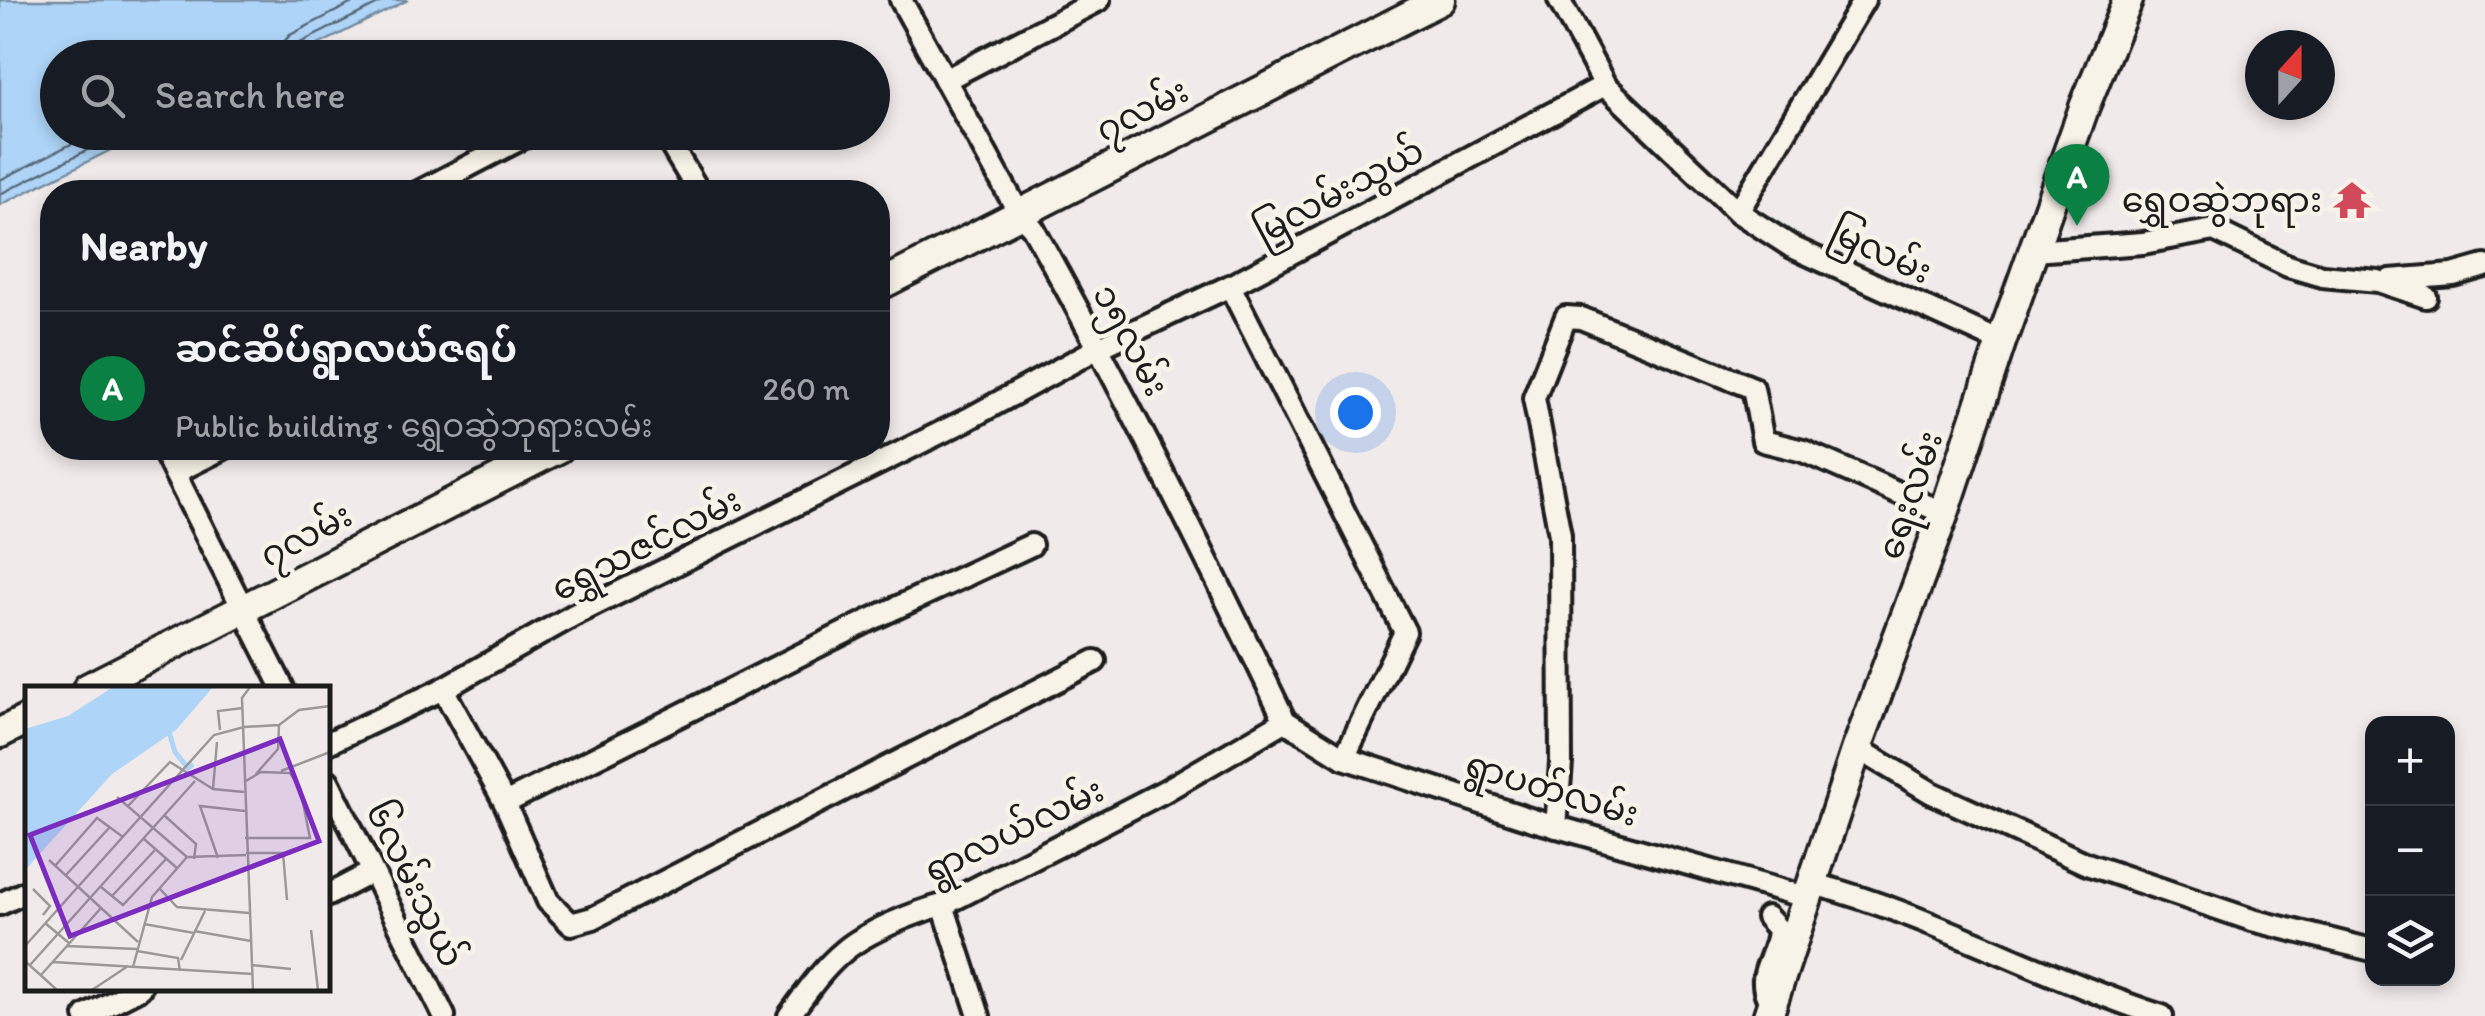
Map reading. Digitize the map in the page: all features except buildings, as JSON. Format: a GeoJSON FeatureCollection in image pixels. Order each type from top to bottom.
{"type":"FeatureCollection","features":[{"type":"Feature","properties":{"kind":"street","name":"၁၅လမ်း"},"geometry":{"type":"LineString","coordinates":[[901,0],[1100,347],[1285,722]]}},
{"type":"Feature","properties":{"kind":"street"},"geometry":{"type":"LineString","coordinates":[[946,80],[1099,0]]}},
{"type":"Feature","properties":{"kind":"street","name":"၇လမ်း"},"geometry":{"type":"LineString","coordinates":[[890,280],[1440,0]]}},
{"type":"Feature","properties":{"kind":"street","name":"မြလမ်း"},"geometry":{"type":"LineString","coordinates":[[1559,0],[1605,86],[1738,212],[1792,246],[2000,342]]}},
{"type":"Feature","properties":{"kind":"street"},"geometry":{"type":"LineString","coordinates":[[1738,212],[1864,0]]}},
{"type":"Feature","properties":{"kind":"street","name":"ရေးလမ်း"},"geometry":{"type":"LineString","coordinates":[[1770,1011],[1857,748],[1944,513],[2000,342],[2085,105],[2128,0]]}},
{"type":"Feature","properties":{"kind":"street","name":"မြလမ်းသွယ်"},"geometry":{"type":"LineString","coordinates":[[1100,347],[1230,286],[1605,86]]}},
{"type":"Feature","properties":{"kind":"street"},"geometry":{"type":"LineString","coordinates":[[442,180],[500,150]]}},
{"type":"Feature","properties":{"kind":"street"},"geometry":{"type":"LineString","coordinates":[[674,150],[691,180]]}},
{"type":"Feature","properties":{"kind":"street"},"geometry":{"type":"LineString","coordinates":[[2033,251],[2143,243],[2214,230],[2288,266],[2322,276],[2378,281],[2454,275],[2485,266]]}},
{"type":"Feature","properties":{"kind":"street"},"geometry":{"type":"LineString","coordinates":[[2378,281],[2426,297]]}},
{"type":"Feature","properties":{"kind":"street"},"geometry":{"type":"LineString","coordinates":[[1230,286],[1406,632],[1344,758]]}},
{"type":"Feature","properties":{"kind":"street"},"geometry":{"type":"LineString","coordinates":[[1556,827],[1561,763],[1560,535],[1534,398],[1566,317],[1581,318],[1753,388],[1763,440],[1803,451],[1944,513]]}},
{"type":"Feature","properties":{"kind":"street","name":"ရွှေသဇင်လမ်း"},"geometry":{"type":"LineString","coordinates":[[890,458],[1100,347]]}},
{"type":"Feature","properties":{"kind":"street"},"geometry":{"type":"LineString","coordinates":[[169,460],[282,686]]}},
{"type":"Feature","properties":{"kind":"street"},"geometry":{"type":"LineString","coordinates":[[176,472],[200,460]]}},
{"type":"Feature","properties":{"kind":"street","name":"၇လမ်း"},"geometry":{"type":"LineString","coordinates":[[92,686],[536,460]]}},
{"type":"Feature","properties":{"kind":"street","name":"ရွှေသဇင်လမ်း"},"geometry":{"type":"LineString","coordinates":[[330,742],[443,689],[574,614],[885,460]]}},
{"type":"Feature","properties":{"kind":"street"},"geometry":{"type":"LineString","coordinates":[[505,803],[870,620],[1031,545]]}},
{"type":"Feature","properties":{"kind":"street"},"geometry":{"type":"LineString","coordinates":[[1809,854],[1890,633],[1900,632]]}},
{"type":"Feature","properties":{"kind":"street"},"geometry":{"type":"LineString","coordinates":[[443,689],[505,803],[548,901],[571,924],[593,918],[1095,660]]}},
{"type":"Feature","properties":{"kind":"street","name":"ရွာပတ်လမ်း"},"geometry":{"type":"LineString","coordinates":[[1285,722],[1344,758],[1556,827],[1893,908],[2134,1012],[2162,1016]]}},
{"type":"Feature","properties":{"kind":"street","name":"ရွာလယ်လမ်း"},"geometry":{"type":"LineString","coordinates":[[789,1016],[818,976],[847,948],[923,910],[943,905],[1162,792],[1285,722]]}},
{"type":"Feature","properties":{"kind":"street"},"geometry":{"type":"LineString","coordinates":[[1857,748],[1932,793],[2087,864],[2252,920],[2365,948]]}},
{"type":"Feature","properties":{"kind":"street","name":"၆လမ်းသွယ်"},"geometry":{"type":"LineString","coordinates":[[330,785],[444,1016]]}},
{"type":"Feature","properties":{"kind":"street"},"geometry":{"type":"LineString","coordinates":[[330,894],[372,872]]}},
{"type":"Feature","properties":{"kind":"street"},"geometry":{"type":"LineString","coordinates":[[0,904],[25,892]]}},
{"type":"Feature","properties":{"kind":"street"},"geometry":{"type":"LineString","coordinates":[[943,905],[979,1016]]}},
{"type":"Feature","properties":{"kind":"street"},"geometry":{"type":"LineString","coordinates":[[1768,917],[1778,929],[1762,991],[1770,1011]]}},
{"type":"Feature","properties":{"kind":"street"},"geometry":{"type":"LineString","coordinates":[[86,1016],[134,991]]}},
{"type":"Feature","properties":{"kind":"water"},"geometry":{"type":"Polygon","coordinates":[[[0,0],[408,0],[328,40],[40,40],[40,150],[111,150],[50,180],[40,180],[40,185],[0,205],[0,0]]]}},
{"type":"Feature","properties":{"kind":"place","name":"ရွှေဝဆွဲဘုရား"},"geometry":{"type":"Point","coordinates":[2352,200]}},
{"type":"Feature","properties":{"kind":"place","name":"ဆင်ဆိပ်ရွာလယ်ဇရပ်"},"geometry":{"type":"Point","coordinates":[2077,226]}}]}
